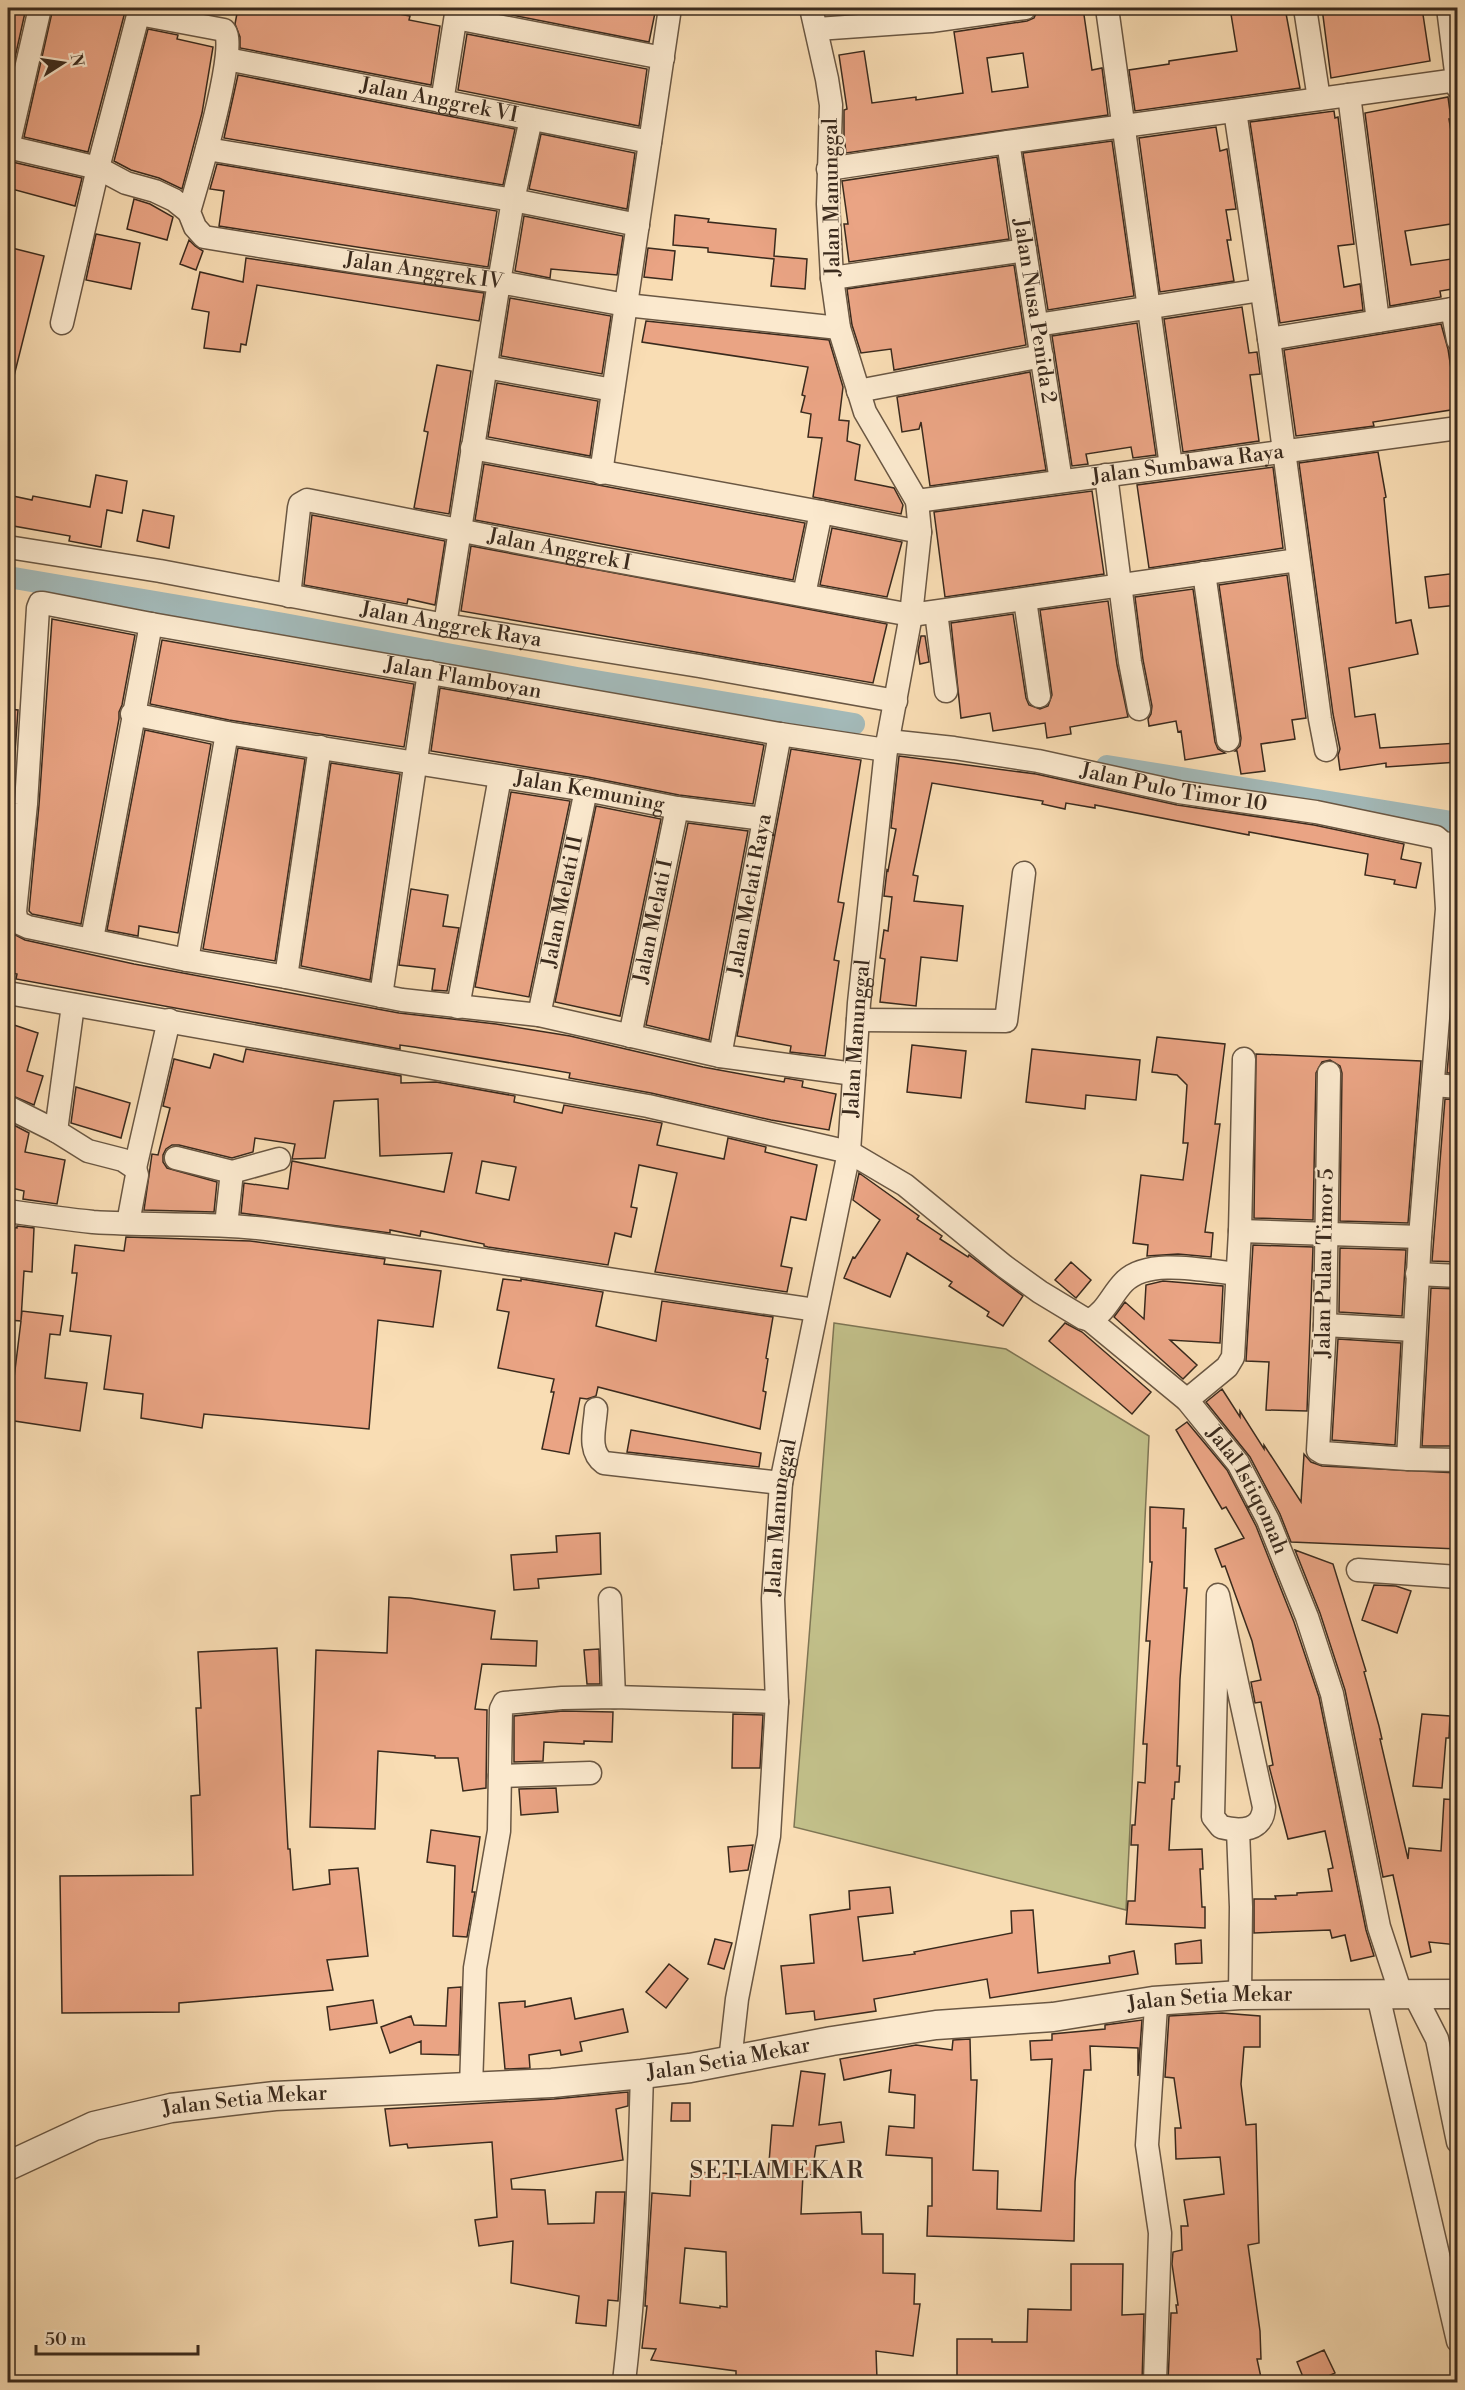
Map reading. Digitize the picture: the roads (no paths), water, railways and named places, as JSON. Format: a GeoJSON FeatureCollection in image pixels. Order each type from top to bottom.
{"type":"FeatureCollection","features":[{"type":"Feature","properties":{"kind":"street"},"geometry":{"type":"LineString","coordinates":[[40,8],[8,147],[98,168],[126,183],[155,191],[174,200],[189,212],[207,148],[227,59],[228,36],[226,31],[139,10],[98,168],[62,322]]}},
{"type":"Feature","properties":{"kind":"street"},"geometry":{"type":"LineString","coordinates":[[601,473],[670,8]]}},
{"type":"Feature","properties":{"kind":"street"},"geometry":{"type":"LineString","coordinates":[[814,18],[1025,8]]}},
{"type":"Feature","properties":{"kind":"street"},"geometry":{"type":"LineString","coordinates":[[1107,8],[1171,466]]}},
{"type":"Feature","properties":{"kind":"street"},"geometry":{"type":"LineString","coordinates":[[1305,8],[1319,99]]}},
{"type":"Feature","properties":{"kind":"street"},"geometry":{"type":"LineString","coordinates":[[828,170],[1008,142],[1319,99],[1457,84],[1448,8]]}},
{"type":"Feature","properties":{"kind":"street"},"geometry":{"type":"LineString","coordinates":[[442,102],[456,13],[663,58]]}},
{"type":"Feature","properties":{"kind":"street","name":"Jalan Manunggal"},"geometry":{"type":"LineString","coordinates":[[730,2061],[737,1999],[769,1836],[777,1702],[773,1599],[781,1483],[849,1152],[858,1020],[890,728],[911,615],[920,532],[917,501],[878,438],[865,412],[839,328],[832,278],[828,204],[831,105],[814,18]]}},
{"type":"Feature","properties":{"kind":"street","name":"Jalan Anggrek VI"},"geometry":{"type":"LineString","coordinates":[[227,59],[650,142]]}},
{"type":"Feature","properties":{"kind":"street"},"geometry":{"type":"LineString","coordinates":[[1349,95],[1378,321]]}},
{"type":"Feature","properties":{"kind":"street"},"geometry":{"type":"LineString","coordinates":[[1235,111],[1326,750]]}},
{"type":"Feature","properties":{"kind":"street"},"geometry":{"type":"LineString","coordinates":[[444,625],[513,200],[531,119]]}},
{"type":"Feature","properties":{"kind":"street","name":"Jalan Nusa Penida 2"},"geometry":{"type":"LineString","coordinates":[[1008,142],[1061,481]]}},
{"type":"Feature","properties":{"kind":"street"},"geometry":{"type":"LineString","coordinates":[[207,148],[513,200],[638,225]]}},
{"type":"Feature","properties":{"kind":"street","name":"Jalan Anggrek IV"},"geometry":{"type":"LineString","coordinates":[[189,212],[195,227],[204,237],[224,241],[499,282],[626,305],[839,328]]}},
{"type":"Feature","properties":{"kind":"street"},"geometry":{"type":"LineString","coordinates":[[832,278],[1025,250]]}},
{"type":"Feature","properties":{"kind":"street"},"geometry":{"type":"LineString","coordinates":[[1037,325],[1260,290]]}},
{"type":"Feature","properties":{"kind":"street"},"geometry":{"type":"LineString","coordinates":[[1269,339],[1455,309],[1458,340]]}},
{"type":"Feature","properties":{"kind":"street"},"geometry":{"type":"LineString","coordinates":[[858,391],[1042,356]]}},
{"type":"Feature","properties":{"kind":"street"},"geometry":{"type":"LineString","coordinates":[[486,367],[613,390]]}},
{"type":"Feature","properties":{"kind":"street","name":"Jalan Sumbawa Raya"},"geometry":{"type":"LineString","coordinates":[[917,501],[1458,428]]}},
{"type":"Feature","properties":{"kind":"street"},"geometry":{"type":"LineString","coordinates":[[472,448],[920,532]]}},
{"type":"Feature","properties":{"kind":"street"},"geometry":{"type":"LineString","coordinates":[[1106,475],[1130,662],[1139,710]]}},
{"type":"Feature","properties":{"kind":"street","name":"Jalan Anggrek I"},"geometry":{"type":"LineString","coordinates":[[289,596],[299,508],[303,501],[594,558],[911,615],[1298,560]]}},
{"type":"Feature","properties":{"kind":"street"},"geometry":{"type":"LineString","coordinates":[[804,595],[821,512]]}},
{"type":"Feature","properties":{"kind":"street","name":"Jalan Anggrek Raya"},"geometry":{"type":"LineString","coordinates":[[8,548],[160,571],[444,625],[687,664],[890,728]]}},
{"type":"Feature","properties":{"kind":"street"},"geometry":{"type":"LineString","coordinates":[[1203,573],[1228,740]]}},
{"type":"Feature","properties":{"kind":"street"},"geometry":{"type":"LineString","coordinates":[[1025,600],[1039,696]]}},
{"type":"Feature","properties":{"kind":"street","name":"Jalan Flamboyan"},"geometry":{"type":"LineString","coordinates":[[92,939],[28,927],[17,922],[15,918],[40,603],[780,734],[890,728]]}},
{"type":"Feature","properties":{"kind":"street"},"geometry":{"type":"LineString","coordinates":[[936,612],[946,691]]}},
{"type":"Feature","properties":{"kind":"street"},"geometry":{"type":"LineString","coordinates":[[151,624],[132,714],[92,939],[187,960],[381,996],[539,1015],[720,1056],[854,1074]]}},
{"type":"Feature","properties":{"kind":"street"},"geometry":{"type":"LineString","coordinates":[[381,996],[429,672]]}},
{"type":"Feature","properties":{"kind":"street","name":"Jalan Kemuning"},"geometry":{"type":"LineString","coordinates":[[132,714],[227,733],[586,790],[677,808],[764,819]]}},
{"type":"Feature","properties":{"kind":"street","name":"Jalan Pulo Timor 10"},"geometry":{"type":"LineString","coordinates":[[890,728],[954,748],[1038,761],[1179,792],[1316,812],[1436,837],[1450,844]]}},
{"type":"Feature","properties":{"kind":"street"},"geometry":{"type":"LineString","coordinates":[[187,960],[227,733]]}},
{"type":"Feature","properties":{"kind":"street","name":"Jalan Melati Raya"},"geometry":{"type":"LineString","coordinates":[[720,1056],[780,734]]}},
{"type":"Feature","properties":{"kind":"street"},"geometry":{"type":"LineString","coordinates":[[286,977],[320,747]]}},
{"type":"Feature","properties":{"kind":"street"},"geometry":{"type":"LineString","coordinates":[[458,1007],[500,777]]}},
{"type":"Feature","properties":{"kind":"street","name":"Jalan Melati II"},"geometry":{"type":"LineString","coordinates":[[539,1015],[586,790]]}},
{"type":"Feature","properties":{"kind":"street","name":"Jalan Melati I"},"geometry":{"type":"LineString","coordinates":[[630,1036],[677,808]]}},
{"type":"Feature","properties":{"kind":"street"},"geometry":{"type":"LineString","coordinates":[[1450,844],[1447,909],[1451,939],[1434,1085],[1420,1237],[1408,1459],[1458,1460]]}},
{"type":"Feature","properties":{"kind":"street"},"geometry":{"type":"LineString","coordinates":[[858,1020],[1006,1021],[1024,873]]}},
{"type":"Feature","properties":{"kind":"street","name":"Jalal Istiqomah"},"geometry":{"type":"LineString","coordinates":[[8,993],[648,1106],[849,1152],[905,1185],[965,1236],[1040,1292],[1090,1320],[1187,1400],[1238,1463],[1268,1520],[1307,1617],[1332,1694],[1379,1927],[1398,1994]]}},
{"type":"Feature","properties":{"kind":"street"},"geometry":{"type":"LineString","coordinates":[[56,1131],[73,1005]]}},
{"type":"Feature","properties":{"kind":"street"},"geometry":{"type":"LineString","coordinates":[[128,1223],[137,1175],[135,1168],[169,1020]]}},
{"type":"Feature","properties":{"kind":"street"},"geometry":{"type":"LineString","coordinates":[[1187,1400],[1227,1367],[1233,1358],[1240,1231],[1244,1059]]}},
{"type":"Feature","properties":{"kind":"street","name":"Jalan Pulau Timor 5"},"geometry":{"type":"LineString","coordinates":[[1329,1072],[1326,1325],[1319,1452],[1408,1459]]}},
{"type":"Feature","properties":{"kind":"street"},"geometry":{"type":"LineString","coordinates":[[1434,1085],[1458,1087]]}},
{"type":"Feature","properties":{"kind":"street"},"geometry":{"type":"LineString","coordinates":[[8,1107],[56,1131],[88,1151],[123,1160],[135,1168]]}},
{"type":"Feature","properties":{"kind":"street"},"geometry":{"type":"LineString","coordinates":[[176,1158],[232,1172],[279,1159]]}},
{"type":"Feature","properties":{"kind":"street"},"geometry":{"type":"LineString","coordinates":[[226,1225],[232,1172]]}},
{"type":"Feature","properties":{"kind":"street"},"geometry":{"type":"LineString","coordinates":[[8,1211],[94,1222],[226,1225],[372,1242],[630,1284],[816,1310]]}},
{"type":"Feature","properties":{"kind":"street"},"geometry":{"type":"LineString","coordinates":[[1240,1231],[1420,1237]]}},
{"type":"Feature","properties":{"kind":"street"},"geometry":{"type":"LineString","coordinates":[[1090,1320],[1104,1308],[1124,1282],[1137,1272],[1152,1268],[1178,1268],[1237,1274]]}},
{"type":"Feature","properties":{"kind":"street"},"geometry":{"type":"LineString","coordinates":[[1418,1274],[1458,1276]]}},
{"type":"Feature","properties":{"kind":"street"},"geometry":{"type":"LineString","coordinates":[[1326,1325],[1414,1330]]}},
{"type":"Feature","properties":{"kind":"street"},"geometry":{"type":"LineString","coordinates":[[596,1409],[593,1448],[597,1458],[604,1463],[781,1483]]}},
{"type":"Feature","properties":{"kind":"street"},"geometry":{"type":"LineString","coordinates":[[1358,1570],[1458,1577]]}},
{"type":"Feature","properties":{"kind":"street"},"geometry":{"type":"LineString","coordinates":[[1218,1595],[1264,1807],[1263,1819],[1259,1824],[1238,1830],[1221,1827],[1213,1816],[1218,1595]]}},
{"type":"Feature","properties":{"kind":"street"},"geometry":{"type":"LineString","coordinates":[[610,1599],[614,1697]]}},
{"type":"Feature","properties":{"kind":"street"},"geometry":{"type":"LineString","coordinates":[[471,2087],[476,1968],[499,1831],[501,1709],[504,1703],[562,1698],[614,1697],[777,1702]]}},
{"type":"Feature","properties":{"kind":"street"},"geometry":{"type":"LineString","coordinates":[[500,1776],[590,1773]]}},
{"type":"Feature","properties":{"kind":"street"},"geometry":{"type":"LineString","coordinates":[[1238,1830],[1241,1907],[1240,1995]]}},
{"type":"Feature","properties":{"kind":"street"},"geometry":{"type":"LineString","coordinates":[[1398,1994],[1437,2039],[1458,2142]]}},
{"type":"Feature","properties":{"kind":"street"},"geometry":{"type":"LineString","coordinates":[[1398,1994],[1458,2341]]}},
{"type":"Feature","properties":{"kind":"street","name":"Jalan Setia Mekar"},"geometry":{"type":"LineString","coordinates":[[8,2166],[94,2126],[171,2108],[275,2096],[552,2083],[642,2074],[936,2025],[1053,2017],[1154,2001],[1240,1995],[1458,1994]]}},
{"type":"Feature","properties":{"kind":"street"},"geometry":{"type":"LineString","coordinates":[[1154,2001],[1156,2006],[1147,2145],[1160,2233],[1155,2382]]}},
{"type":"Feature","properties":{"kind":"street"},"geometry":{"type":"LineString","coordinates":[[624,2382],[635,2271],[642,2074]]}},
{"type":"Feature","properties":{"kind":"waterway"},"geometry":{"type":"LineString","coordinates":[[8,577],[284,624],[577,678],[854,724]]}},
{"type":"Feature","properties":{"kind":"waterway"},"geometry":{"type":"LineString","coordinates":[[1107,766],[1458,823]]}},
{"type":"Feature","properties":{"kind":"district","name":"SETIAMEKAR"},"geometry":{"type":"Point","coordinates":[777,2171]}}]}
